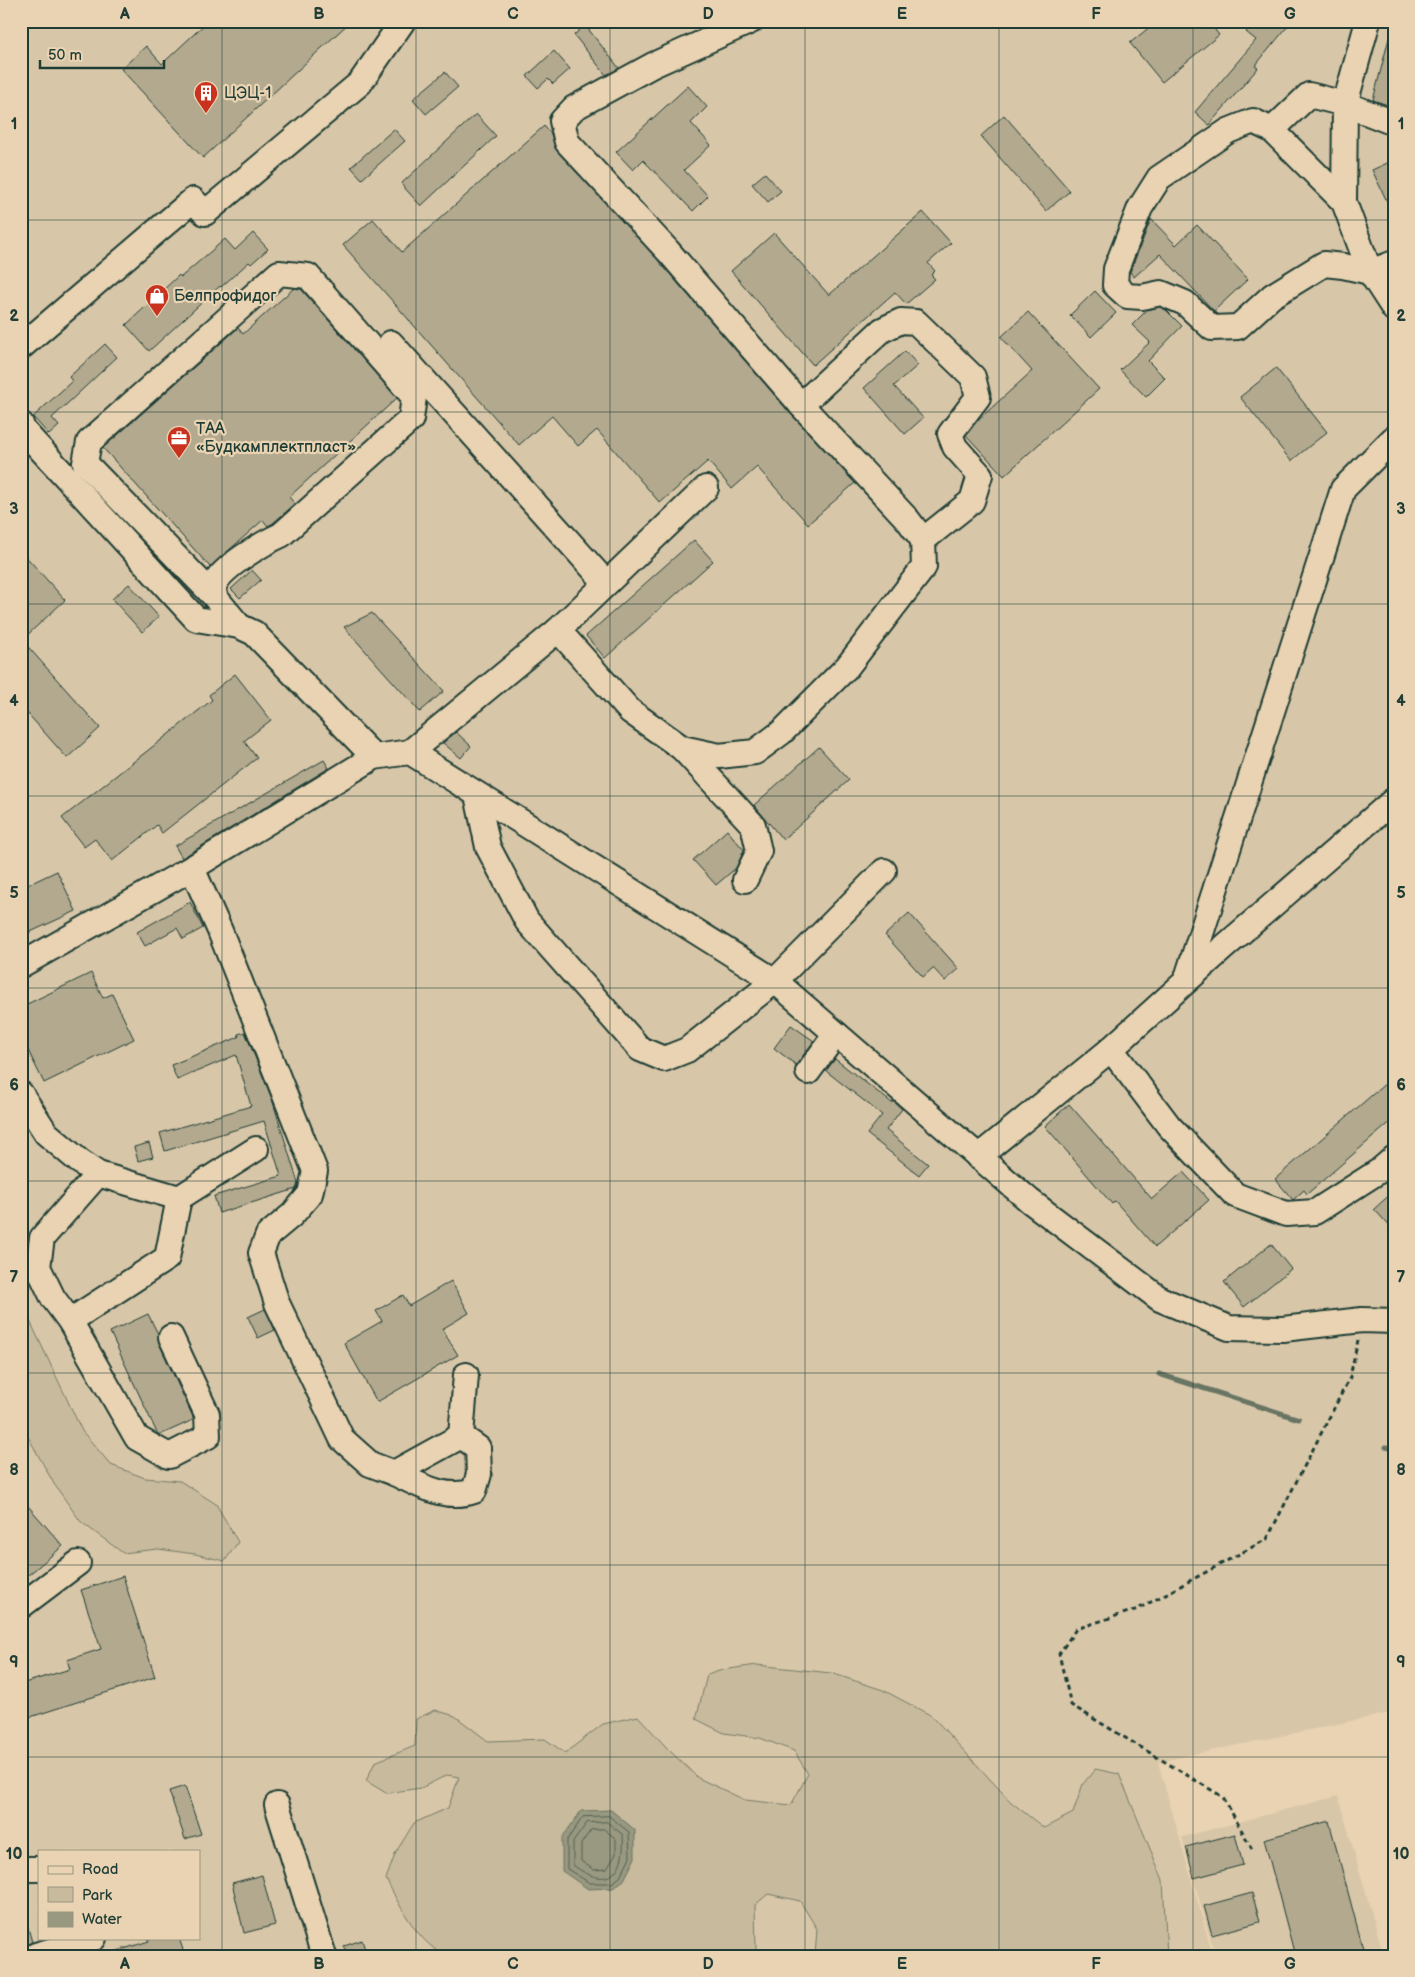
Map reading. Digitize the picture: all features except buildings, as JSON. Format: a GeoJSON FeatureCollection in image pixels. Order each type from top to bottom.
{"type":"FeatureCollection","features":[{"type":"Feature","properties":{"kind":"street"},"geometry":{"type":"LineString","coordinates":[[21,347],[192,200],[205,213],[360,83],[403,21]]}},
{"type":"Feature","properties":{"kind":"street"},"geometry":{"type":"LineString","coordinates":[[682,748],[719,756],[755,752],[782,732],[847,666],[924,567],[923,540],[908,520],[801,405],[668,251],[567,142],[562,122],[574,108],[653,65],[751,21]]}},
{"type":"Feature","properties":{"kind":"street"},"geometry":{"type":"LineString","coordinates":[[1368,21],[1345,104],[1344,202],[1370,272],[1394,309]]}},
{"type":"Feature","properties":{"kind":"street"},"geometry":{"type":"LineString","coordinates":[[1272,130],[1309,96],[1345,104],[1394,123]]}},
{"type":"Feature","properties":{"kind":"street"},"geometry":{"type":"LineString","coordinates":[[1344,202],[1272,130],[1253,121],[1228,131],[1159,178],[1140,208],[1116,269],[1115,285],[1127,296],[1142,298],[1161,293],[1185,304],[1212,328],[1238,327],[1272,296],[1324,264],[1370,272],[1394,263]]}},
{"type":"Feature","properties":{"kind":"street"},"geometry":{"type":"LineString","coordinates":[[214,596],[215,584],[222,573],[266,542],[282,536],[411,419],[414,397],[308,276],[279,272],[89,442],[85,463],[214,596],[239,626]]}},
{"type":"Feature","properties":{"kind":"street"},"geometry":{"type":"LineString","coordinates":[[801,405],[882,330],[901,321],[916,322],[973,377],[978,397],[950,434],[955,447],[980,475],[972,501],[923,540]]}},
{"type":"Feature","properties":{"kind":"street"},"geometry":{"type":"LineString","coordinates":[[391,343],[606,583]]}},
{"type":"Feature","properties":{"kind":"street"},"geometry":{"type":"LineString","coordinates":[[22,428],[196,619],[239,626],[254,633],[374,757]]}},
{"type":"Feature","properties":{"kind":"street"},"geometry":{"type":"LineString","coordinates":[[1186,981],[1344,489],[1394,438]]}},
{"type":"Feature","properties":{"kind":"street"},"geometry":{"type":"LineString","coordinates":[[21,965],[192,868],[374,757],[410,752],[558,630],[706,488]]}},
{"type":"Feature","properties":{"kind":"street"},"geometry":{"type":"LineString","coordinates":[[558,630],[630,711],[682,748],[753,825],[759,851],[745,880]]}},
{"type":"Feature","properties":{"kind":"street"},"geometry":{"type":"LineString","coordinates":[[410,752],[775,981],[1030,1201],[1160,1299],[1229,1328],[1283,1329],[1362,1320],[1394,1321]]}},
{"type":"Feature","properties":{"kind":"street"},"geometry":{"type":"LineString","coordinates":[[477,795],[488,847],[527,921],[640,1049],[664,1059],[687,1050],[775,981],[884,871]]}},
{"type":"Feature","properties":{"kind":"street"},"geometry":{"type":"LineString","coordinates":[[978,1157],[1111,1049],[1186,981],[1394,800]]}},
{"type":"Feature","properties":{"kind":"street"},"geometry":{"type":"LineString","coordinates":[[192,868],[220,931],[315,1172],[310,1194],[292,1215],[268,1235],[261,1253],[276,1303],[342,1439],[370,1464],[433,1491],[461,1496],[474,1491],[479,1474],[478,1448],[460,1436]]}},
{"type":"Feature","properties":{"kind":"street"},"geometry":{"type":"LineString","coordinates":[[808,1072],[836,1034]]}},
{"type":"Feature","properties":{"kind":"street"},"geometry":{"type":"LineString","coordinates":[[1111,1049],[1169,1126],[1235,1195],[1286,1214],[1315,1212],[1379,1171],[1394,1158]]}},
{"type":"Feature","properties":{"kind":"street"},"geometry":{"type":"LineString","coordinates":[[21,1094],[46,1133],[79,1161],[98,1174],[179,1198]]}},
{"type":"Feature","properties":{"kind":"street"},"geometry":{"type":"LineString","coordinates":[[70,1321],[167,1258],[179,1198],[256,1149]]}},
{"type":"Feature","properties":{"kind":"street"},"geometry":{"type":"LineString","coordinates":[[98,1174],[42,1238],[38,1267],[53,1298],[70,1321],[137,1438],[168,1456],[208,1436],[207,1414],[171,1337]]}},
{"type":"Feature","properties":{"kind":"street"},"geometry":{"type":"LineString","coordinates":[[460,1436],[466,1375]]}},
{"type":"Feature","properties":{"kind":"street"},"geometry":{"type":"LineString","coordinates":[[394,1473],[460,1436]]}},
{"type":"Feature","properties":{"kind":"street"},"geometry":{"type":"LineString","coordinates":[[21,1606],[78,1563]]}},
{"type":"Feature","properties":{"kind":"street"},"geometry":{"type":"LineString","coordinates":[[277,1805],[324,1956]]}},
{"type":"Feature","properties":{"kind":"street"},"geometry":{"type":"LineString","coordinates":[[21,1869],[38,1869]]}},
{"type":"Feature","properties":{"kind":"street"},"geometry":{"type":"LineString","coordinates":[[36,1955],[87,1940]]}},
{"type":"Feature","properties":{"kind":"street"},"geometry":{"type":"LineString","coordinates":[[101,1940],[106,1956]]}},
{"type":"Feature","properties":{"kind":"path"},"geometry":{"type":"LineString","coordinates":[[1252,1849],[1223,1798],[1071,1704],[1059,1654],[1076,1629],[1138,1609],[1267,1539],[1350,1377],[1362,1320]]}},
{"type":"Feature","properties":{"kind":"shaded area"},"geometry":{"type":"Polygon","coordinates":[[[21,21],[1394,21],[1394,1712],[1158,1762],[1213,1956],[21,1956],[21,21]]]}},
{"type":"Feature","properties":{"kind":"shaded area"},"geometry":{"type":"Polygon","coordinates":[[[1338,1796],[1384,1956],[1215,1956],[1182,1837],[1338,1796]]]}},
{"type":"Feature","properties":{"kind":"green space"},"geometry":{"type":"Polygon","coordinates":[[[21,1302],[82,1431],[111,1465],[145,1478],[180,1481],[216,1504],[238,1542],[225,1561],[195,1554],[158,1549],[123,1553],[81,1522],[54,1484],[21,1424],[21,1302]]]}},
{"type":"Feature","properties":{"kind":"green space"},"geometry":{"type":"Polygon","coordinates":[[[757,1665],[831,1673],[883,1690],[932,1716],[1011,1802],[1044,1828],[1073,1813],[1083,1784],[1095,1769],[1119,1774],[1163,1880],[1167,1956],[815,1956],[817,1929],[800,1901],[768,1894],[755,1905],[756,1950],[751,1956],[446,1956],[426,1942],[418,1933],[403,1912],[386,1879],[396,1852],[414,1823],[448,1808],[459,1777],[447,1775],[421,1788],[386,1793],[366,1781],[375,1762],[415,1746],[416,1719],[435,1710],[455,1716],[488,1741],[545,1739],[565,1753],[603,1724],[638,1716],[698,1778],[745,1800],[791,1805],[808,1774],[794,1751],[760,1738],[724,1733],[696,1719],[707,1675],[722,1670],[757,1665]]]}},
{"type":"Feature","properties":{"kind":"water"},"geometry":{"type":"Polygon","coordinates":[[[611,1810],[635,1830],[635,1858],[624,1880],[613,1888],[588,1889],[562,1871],[562,1838],[581,1811],[611,1810]]]}},
{"type":"Feature","properties":{"kind":"waterway"},"geometry":{"type":"LineString","coordinates":[[1159,1374],[1299,1419]]}},
{"type":"Feature","properties":{"kind":"waterway"},"geometry":{"type":"LineString","coordinates":[[1386,1447],[1394,1449]]}},
{"type":"Feature","properties":{"kind":"place","name":"ЦЭЦ-1"},"geometry":{"type":"Point","coordinates":[206,114]}},
{"type":"Feature","properties":{"kind":"place","name":"Белпрофидог"},"geometry":{"type":"Point","coordinates":[157,317]}},
{"type":"Feature","properties":{"kind":"place","name":"ТАА «Будкамплектпласт»"},"geometry":{"type":"Point","coordinates":[179,459]}}]}
